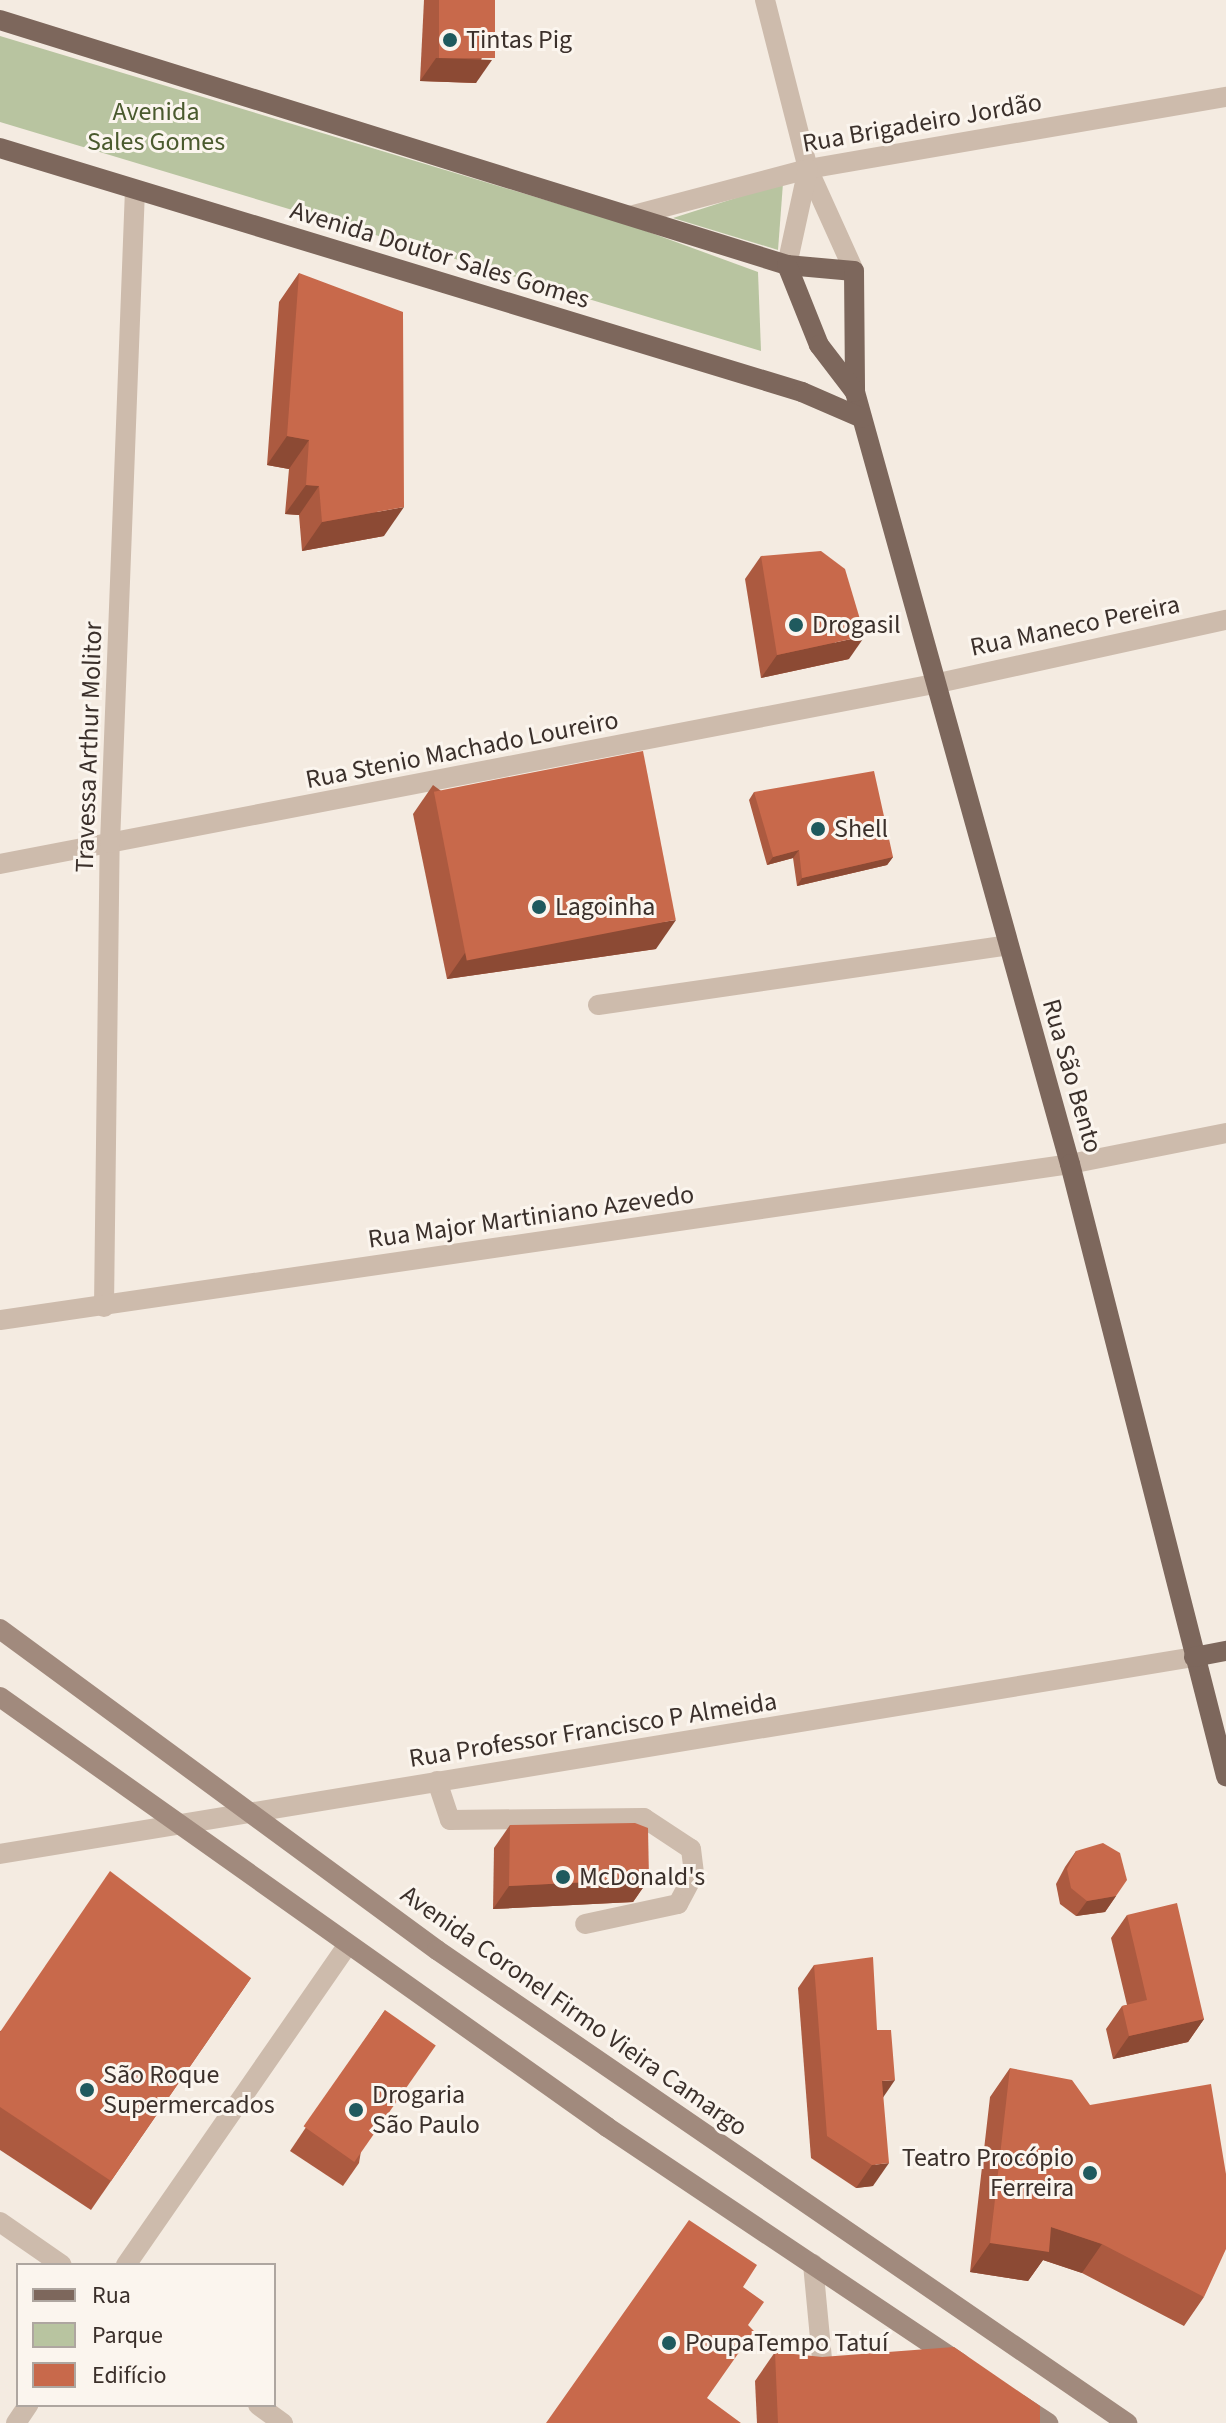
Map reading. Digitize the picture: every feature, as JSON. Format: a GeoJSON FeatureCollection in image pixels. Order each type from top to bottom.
{"type":"FeatureCollection","features":[{"type":"Feature","properties":{"kind":"main road"},"geometry":{"type":"LineString","coordinates":[[0,20],[787,265],[854,271]]}},
{"type":"Feature","properties":{"kind":"main road","name":"Avenida Doutor Sales Gomes"},"geometry":{"type":"LineString","coordinates":[[0,148],[802,392],[862,418]]}},
{"type":"Feature","properties":{"kind":"main road","name":"Rua São Bento"},"geometry":{"type":"LineString","coordinates":[[787,265],[819,345],[855,392]]}},
{"type":"Feature","properties":{"kind":"main road","name":"Rua São Bento"},"geometry":{"type":"LineString","coordinates":[[854,271],[855,392],[1070,1164],[1226,1776]]}},
{"type":"Feature","properties":{"kind":"main road","name":"Avenida Coronel Firmo Vieira Camargo"},"geometry":{"type":"LineString","coordinates":[[0,1629],[243,1811],[1127,2423]]}},
{"type":"Feature","properties":{"kind":"main road"},"geometry":{"type":"LineString","coordinates":[[1194,1657],[1226,1651]]}},
{"type":"Feature","properties":{"kind":"main road"},"geometry":{"type":"LineString","coordinates":[[0,1697],[175,1825],[1048,2423]]}},
{"type":"Feature","properties":{"kind":"street","name":"Rua São Bento"},"geometry":{"type":"LineString","coordinates":[[765,0],[808,169],[854,271]]}},
{"type":"Feature","properties":{"kind":"street","name":"Rua Brigadeiro Jordão"},"geometry":{"type":"LineString","coordinates":[[630,216],[808,169],[1226,97]]}},
{"type":"Feature","properties":{"kind":"street","name":"Rua São Bento"},"geometry":{"type":"LineString","coordinates":[[787,265],[808,169]]}},
{"type":"Feature","properties":{"kind":"street","name":"Travessa Arthur Molitor"},"geometry":{"type":"LineString","coordinates":[[104,1307],[110,843],[135,190]]}},
{"type":"Feature","properties":{"kind":"street","name":"Rua Maneco Pereira"},"geometry":{"type":"LineString","coordinates":[[934,684],[1226,620]]}},
{"type":"Feature","properties":{"kind":"street","name":"Rua Stenio Machado Loureiro"},"geometry":{"type":"LineString","coordinates":[[0,864],[934,684]]}},
{"type":"Feature","properties":{"kind":"street"},"geometry":{"type":"LineString","coordinates":[[598,1005],[1008,945]]}},
{"type":"Feature","properties":{"kind":"street","name":"Rua Major Martiniano Azevedo"},"geometry":{"type":"LineString","coordinates":[[0,1320],[1070,1164],[1226,1133]]}},
{"type":"Feature","properties":{"kind":"street","name":"Rua Professor Francisco P Almeida"},"geometry":{"type":"LineString","coordinates":[[0,1854],[243,1811],[1194,1657]]}},
{"type":"Feature","properties":{"kind":"street"},"geometry":{"type":"LineString","coordinates":[[437,1781],[450,1820],[644,1818],[691,1849],[694,1874],[678,1904],[585,1924]]}},
{"type":"Feature","properties":{"kind":"street"},"geometry":{"type":"LineString","coordinates":[[127,2263],[348,1944]]}},
{"type":"Feature","properties":{"kind":"street"},"geometry":{"type":"LineString","coordinates":[[0,2222],[59,2263]]}},
{"type":"Feature","properties":{"kind":"street"},"geometry":{"type":"LineString","coordinates":[[813,2264],[828,2423]]}},
{"type":"Feature","properties":{"kind":"street"},"geometry":{"type":"LineString","coordinates":[[261,2407],[283,2423]]}},
{"type":"Feature","properties":{"kind":"green space","name":"Avenida Sales Gomes"},"geometry":{"type":"Polygon","coordinates":[[[0,36],[635,227],[758,272],[761,351],[0,122],[0,36]]]}},
{"type":"Feature","properties":{"kind":"green space"},"geometry":{"type":"Polygon","coordinates":[[[783,183],[778,250],[673,218],[783,183]]]}},
{"type":"Feature","properties":{"kind":"building"},"geometry":{"type":"Polygon","coordinates":[[[439,0],[495,0],[495,58],[439,58],[439,0]]]}},
{"type":"Feature","properties":{"kind":"building"},"geometry":{"type":"Polygon","coordinates":[[[299,273],[403,312],[404,507],[322,522],[319,486],[306,485],[309,440],[287,436],[299,273]]]}},
{"type":"Feature","properties":{"kind":"building"},"geometry":{"type":"Polygon","coordinates":[[[821,551],[845,569],[865,636],[777,655],[761,556],[821,551]]]}},
{"type":"Feature","properties":{"kind":"building","name":"Lagoinha"},"geometry":{"type":"Polygon","coordinates":[[[643,751],[676,920],[467,960],[434,792],[643,751]]]}},
{"type":"Feature","properties":{"kind":"building","name":"Shell"},"geometry":{"type":"Polygon","coordinates":[[[874,771],[893,857],[802,878],[799,850],[773,857],[754,792],[874,771]]]}},
{"type":"Feature","properties":{"kind":"building"},"geometry":{"type":"Polygon","coordinates":[[[635,1823],[648,1828],[649,1879],[509,1886],[510,1825],[635,1823]]]}},
{"type":"Feature","properties":{"kind":"building"},"geometry":{"type":"Polygon","coordinates":[[[1103,1843],[1120,1853],[1127,1880],[1116,1896],[1087,1901],[1071,1888],[1067,1869],[1076,1851],[1103,1843]]]}},
{"type":"Feature","properties":{"kind":"building","name":"São Roque Supermercados"},"geometry":{"type":"Polygon","coordinates":[[[110,1871],[251,1978],[111,2181],[0,2107],[0,2032],[110,1871]]]}},
{"type":"Feature","properties":{"kind":"building"},"geometry":{"type":"Polygon","coordinates":[[[1177,1903],[1204,2019],[1129,2036],[1122,2006],[1147,2000],[1127,1915],[1177,1903]]]}},
{"type":"Feature","properties":{"kind":"building"},"geometry":{"type":"Polygon","coordinates":[[[873,1957],[877,2030],[891,2030],[895,2080],[882,2081],[889,2163],[872,2165],[827,2136],[814,1965],[873,1957]]]}},
{"type":"Feature","properties":{"kind":"building","name":"Drogaria São Paulo"},"geometry":{"type":"Polygon","coordinates":[[[385,2010],[436,2046],[354,2162],[304,2126],[385,2010]]]}},
{"type":"Feature","properties":{"kind":"building","name":"Teatro Procópio Ferreira"},"geometry":{"type":"Polygon","coordinates":[[[1010,2068],[1072,2080],[1090,2105],[1211,2084],[1226,2174],[1226,2249],[1204,2297],[1102,2244],[1051,2227],[1049,2252],[990,2243],[1010,2068]]]}},
{"type":"Feature","properties":{"kind":"building","name":"PoupaTempo Tatuí"},"geometry":{"type":"Polygon","coordinates":[[[689,2220],[757,2265],[743,2287],[764,2302],[748,2325],[754,2331],[707,2398],[741,2423],[546,2423],[689,2220]]]}},
{"type":"Feature","properties":{"kind":"building"},"geometry":{"type":"Polygon","coordinates":[[[954,2347],[1040,2406],[1040,2423],[778,2423],[775,2352],[822,2357],[954,2347]]]}},
{"type":"Feature","properties":{"kind":"place","name":"Tintas Pig"},"geometry":{"type":"Point","coordinates":[450,40]}},
{"type":"Feature","properties":{"kind":"place","name":"Drogasil"},"geometry":{"type":"Point","coordinates":[796,625]}},
{"type":"Feature","properties":{"kind":"place","name":"Shell"},"geometry":{"type":"Point","coordinates":[818,829]}},
{"type":"Feature","properties":{"kind":"place","name":"Lagoinha"},"geometry":{"type":"Point","coordinates":[539,907]}},
{"type":"Feature","properties":{"kind":"place","name":"McDonald's"},"geometry":{"type":"Point","coordinates":[563,1877]}},
{"type":"Feature","properties":{"kind":"place","name":"São Roque Supermercados"},"geometry":{"type":"Point","coordinates":[87,2090]}},
{"type":"Feature","properties":{"kind":"place","name":"Drogaria São Paulo"},"geometry":{"type":"Point","coordinates":[356,2110]}},
{"type":"Feature","properties":{"kind":"place","name":"Teatro Procópio Ferreira"},"geometry":{"type":"Point","coordinates":[1090,2173]}},
{"type":"Feature","properties":{"kind":"place","name":"PoupaTempo Tatuí"},"geometry":{"type":"Point","coordinates":[669,2343]}}]}
